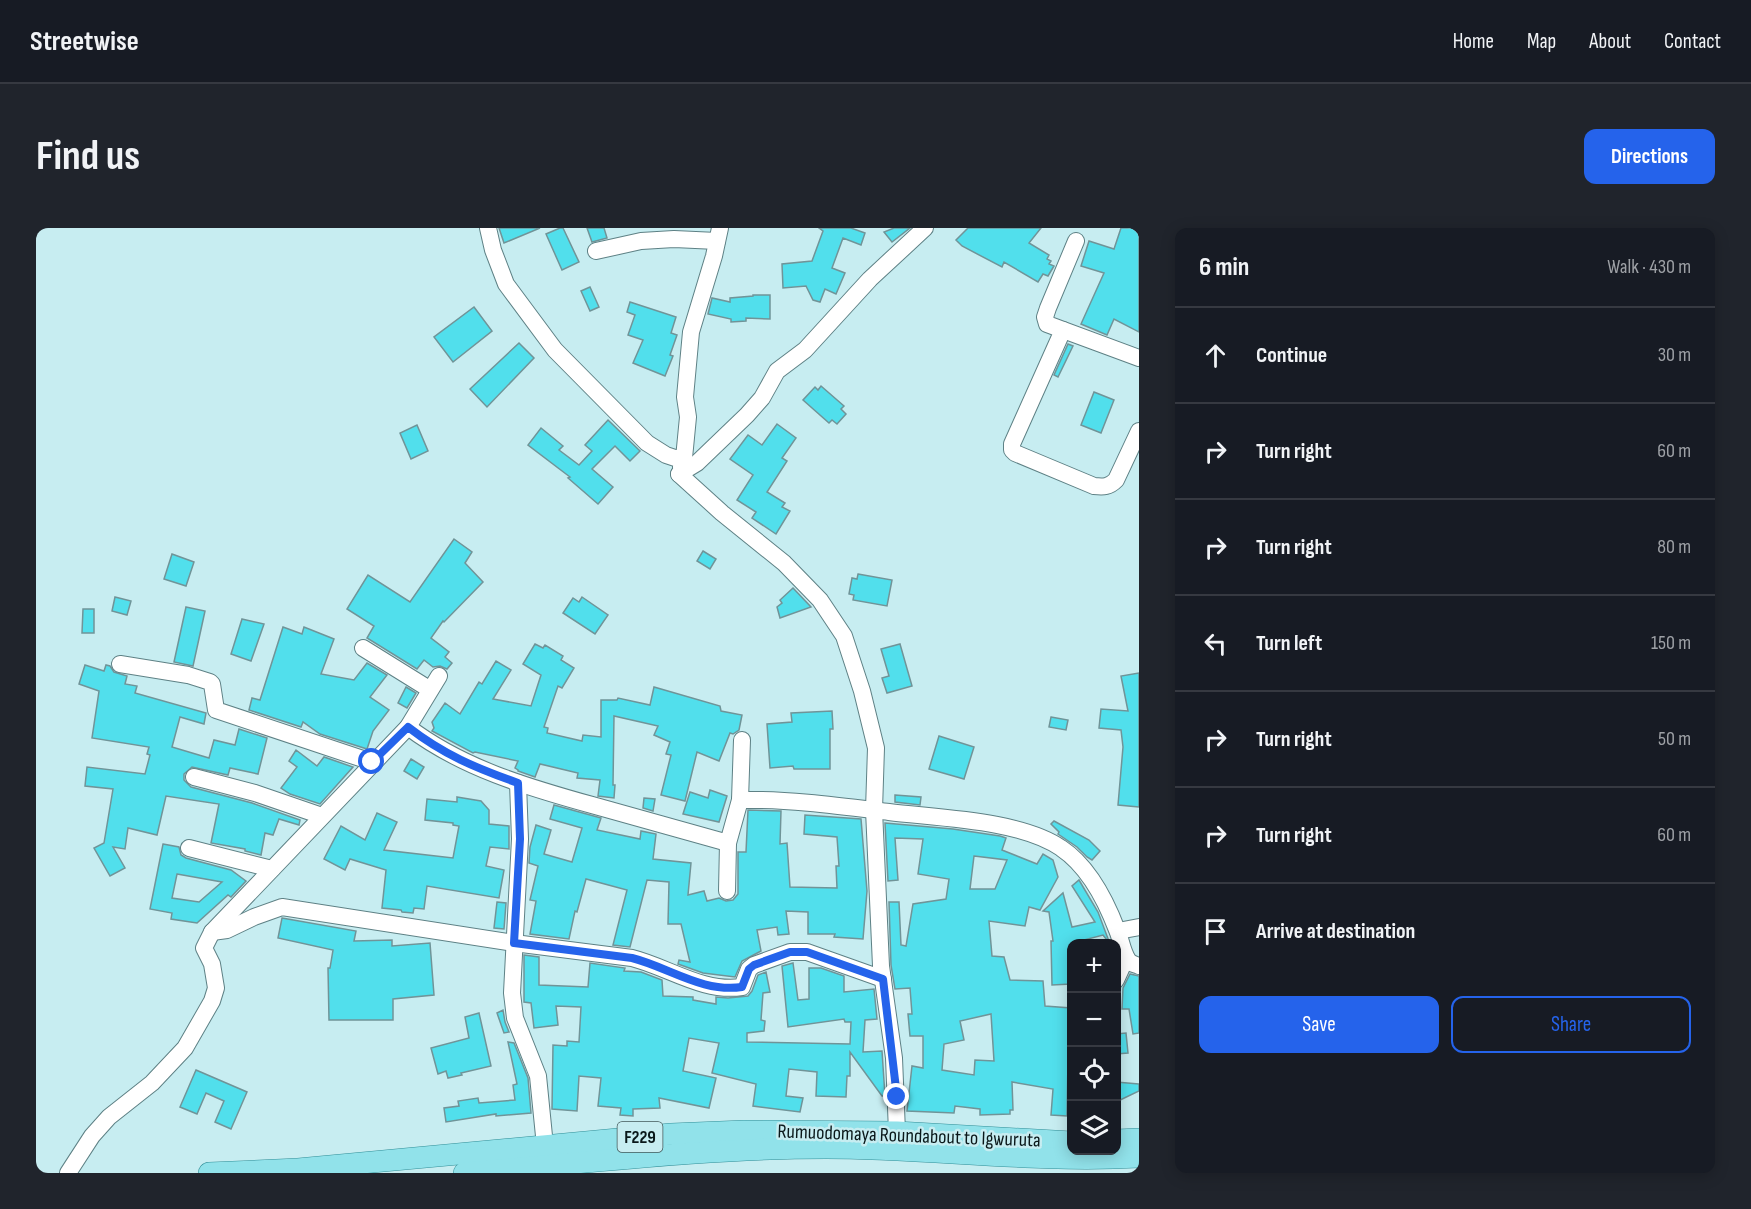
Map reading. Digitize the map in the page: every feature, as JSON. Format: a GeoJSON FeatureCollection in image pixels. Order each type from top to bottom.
{"type":"FeatureCollection","features":[{"type":"Feature","properties":{"kind":"main road","name":"Rumuodomaya Roundabout to Igwuruta"},"geometry":{"type":"LineString","coordinates":[[209,1173],[298,1169],[460,1167],[545,1146],[671,1134],[744,1131],[897,1132],[1067,1142]]}},
{"type":"Feature","properties":{"kind":"main road"},"geometry":{"type":"LineString","coordinates":[[1121,1140],[1139,1139]]}},
{"type":"Feature","properties":{"kind":"main road","name":"F229"},"geometry":{"type":"LineString","coordinates":[[460,1167],[607,1167],[745,1150],[824,1148],[910,1150],[1044,1159],[1085,1160],[1139,1157]]}},
{"type":"Feature","properties":{"kind":"street"},"geometry":{"type":"LineString","coordinates":[[488,228],[506,284],[555,350],[648,443],[675,458],[722,513],[784,563],[820,600],[844,636],[862,691],[876,748],[874,810],[881,966],[894,1058],[897,1132]]}},
{"type":"Feature","properties":{"kind":"street"},"geometry":{"type":"LineString","coordinates":[[682,466],[697,463],[747,415],[762,398],[777,371],[805,350],[870,279],[925,228]]}},
{"type":"Feature","properties":{"kind":"street"},"geometry":{"type":"LineString","coordinates":[[596,251],[641,241],[718,234],[703,296],[691,332],[686,376],[687,417],[682,466]]}},
{"type":"Feature","properties":{"kind":"street"},"geometry":{"type":"LineString","coordinates":[[1076,241],[1045,317],[1047,324],[1139,358]]}},
{"type":"Feature","properties":{"kind":"street"},"geometry":{"type":"LineString","coordinates":[[1063,330],[1012,444],[1012,450],[1094,486],[1110,486],[1116,480],[1139,431]]}},
{"type":"Feature","properties":{"kind":"street"},"geometry":{"type":"LineString","coordinates":[[68,1173],[92,1136],[109,1117],[152,1083],[185,1048],[212,1001],[216,988],[212,964],[204,948],[212,932],[372,762],[408,727],[434,682],[363,648]]}},
{"type":"Feature","properties":{"kind":"street"},"geometry":{"type":"LineString","coordinates":[[120,664],[188,675],[210,682],[216,710],[372,762]]}},
{"type":"Feature","properties":{"kind":"street"},"geometry":{"type":"LineString","coordinates":[[408,727],[430,744],[460,761],[518,783],[728,843]]}},
{"type":"Feature","properties":{"kind":"street"},"geometry":{"type":"LineString","coordinates":[[727,891],[728,843],[740,800],[742,740]]}},
{"type":"Feature","properties":{"kind":"street"},"geometry":{"type":"LineString","coordinates":[[194,777],[255,793],[322,816]]}},
{"type":"Feature","properties":{"kind":"street"},"geometry":{"type":"LineString","coordinates":[[518,783],[520,839],[512,993],[515,1018],[538,1076],[545,1146]]}},
{"type":"Feature","properties":{"kind":"street"},"geometry":{"type":"LineString","coordinates":[[740,800],[874,810],[984,824],[1016,830],[1043,839],[1062,848],[1090,878],[1101,894],[1133,962],[1121,975]]}},
{"type":"Feature","properties":{"kind":"street"},"geometry":{"type":"LineString","coordinates":[[189,848],[272,869]]}},
{"type":"Feature","properties":{"kind":"street"},"geometry":{"type":"LineString","coordinates":[[212,932],[227,930],[254,916],[282,907],[514,943],[632,958],[712,986],[732,989],[742,987],[749,969],[754,965],[790,952],[807,952],[883,979]]}},
{"type":"Feature","properties":{"kind":"street"},"geometry":{"type":"LineString","coordinates":[[1118,931],[1139,927]]}},
{"type":"Feature","properties":{"kind":"building"},"geometry":{"type":"Polygon","coordinates":[[[499,228],[540,228],[504,243],[499,228]]]}},
{"type":"Feature","properties":{"kind":"building"},"geometry":{"type":"Polygon","coordinates":[[[563,228],[579,262],[562,270],[546,234],[563,228]]]}},
{"type":"Feature","properties":{"kind":"building"},"geometry":{"type":"Polygon","coordinates":[[[587,228],[604,228],[607,238],[592,242],[587,228]]]}},
{"type":"Feature","properties":{"kind":"building"},"geometry":{"type":"Polygon","coordinates":[[[819,228],[851,228],[865,233],[861,245],[843,238],[832,268],[845,273],[836,294],[825,289],[820,302],[813,300],[806,286],[783,288],[782,264],[812,261],[823,231],[819,228]]]}},
{"type":"Feature","properties":{"kind":"building"},"geometry":{"type":"Polygon","coordinates":[[[894,228],[910,228],[892,242],[884,232],[894,228]]]}},
{"type":"Feature","properties":{"kind":"building"},"geometry":{"type":"Polygon","coordinates":[[[968,228],[1041,228],[1029,243],[1049,255],[1047,259],[1051,261],[1049,264],[1054,266],[1048,276],[1043,274],[1038,282],[1004,262],[1002,267],[962,246],[956,240],[968,228]]]}},
{"type":"Feature","properties":{"kind":"building"},"geometry":{"type":"Polygon","coordinates":[[[1121,228],[1139,228],[1139,332],[1114,319],[1107,335],[1081,324],[1104,273],[1081,266],[1089,241],[1114,249],[1121,228]]]}},
{"type":"Feature","properties":{"kind":"building"},"geometry":{"type":"Polygon","coordinates":[[[590,287],[599,307],[590,311],[581,291],[590,287]]]}},
{"type":"Feature","properties":{"kind":"building"},"geometry":{"type":"Polygon","coordinates":[[[770,295],[770,319],[746,318],[746,321],[731,322],[731,319],[708,314],[712,298],[730,302],[730,298],[770,295]]]}},
{"type":"Feature","properties":{"kind":"building"},"geometry":{"type":"Polygon","coordinates":[[[630,302],[676,317],[671,333],[677,335],[670,355],[673,356],[665,376],[633,363],[643,340],[628,335],[635,315],[627,312],[630,302]]]}},
{"type":"Feature","properties":{"kind":"building"},"geometry":{"type":"Polygon","coordinates":[[[474,307],[492,331],[453,362],[434,337],[474,307]]]}},
{"type":"Feature","properties":{"kind":"building"},"geometry":{"type":"Polygon","coordinates":[[[519,343],[534,358],[487,407],[470,389],[519,343]]]}},
{"type":"Feature","properties":{"kind":"building"},"geometry":{"type":"Polygon","coordinates":[[[1068,344],[1073,346],[1058,377],[1054,375],[1068,344]]]}},
{"type":"Feature","properties":{"kind":"building"},"geometry":{"type":"Polygon","coordinates":[[[821,386],[844,406],[841,409],[846,414],[837,424],[832,420],[829,423],[803,400],[815,387],[818,390],[821,386]]]}},
{"type":"Feature","properties":{"kind":"building"},"geometry":{"type":"Polygon","coordinates":[[[1094,392],[1114,400],[1101,433],[1081,425],[1094,392]]]}},
{"type":"Feature","properties":{"kind":"building"},"geometry":{"type":"Polygon","coordinates":[[[608,420],[640,451],[630,461],[615,446],[592,469],[613,487],[598,504],[568,478],[570,477],[528,445],[541,428],[563,446],[559,450],[579,465],[592,451],[585,445],[608,420]]]}},
{"type":"Feature","properties":{"kind":"building"},"geometry":{"type":"Polygon","coordinates":[[[777,424],[796,438],[782,458],[787,461],[767,492],[785,503],[782,507],[790,511],[776,534],[752,518],[756,512],[737,500],[753,475],[730,459],[748,435],[762,445],[777,424]]]}},
{"type":"Feature","properties":{"kind":"building"},"geometry":{"type":"Polygon","coordinates":[[[417,425],[428,451],[411,459],[400,433],[417,425]]]}},
{"type":"Feature","properties":{"kind":"building"},"geometry":{"type":"Polygon","coordinates":[[[454,539],[472,552],[465,563],[483,582],[443,621],[431,638],[449,652],[445,657],[452,663],[447,669],[440,666],[433,667],[424,660],[417,669],[367,638],[374,626],[347,609],[368,575],[410,602],[454,539]]]}},
{"type":"Feature","properties":{"kind":"building"},"geometry":{"type":"Polygon","coordinates":[[[703,551],[716,559],[710,569],[697,561],[703,551]]]}},
{"type":"Feature","properties":{"kind":"building"},"geometry":{"type":"Polygon","coordinates":[[[172,554],[194,562],[186,586],[164,579],[172,554]]]}},
{"type":"Feature","properties":{"kind":"building"},"geometry":{"type":"Polygon","coordinates":[[[858,574],[892,580],[887,606],[853,600],[854,595],[849,594],[852,578],[857,579],[858,574]]]}},
{"type":"Feature","properties":{"kind":"building"},"geometry":{"type":"Polygon","coordinates":[[[793,588],[811,607],[780,618],[777,607],[782,603],[780,600],[793,588]]]}},
{"type":"Feature","properties":{"kind":"building"},"geometry":{"type":"Polygon","coordinates":[[[115,597],[131,601],[127,615],[112,611],[115,597]]]}},
{"type":"Feature","properties":{"kind":"building"},"geometry":{"type":"Polygon","coordinates":[[[582,597],[608,615],[595,634],[563,613],[573,598],[579,602],[582,597]]]}},
{"type":"Feature","properties":{"kind":"building"},"geometry":{"type":"Polygon","coordinates":[[[186,607],[205,611],[193,666],[174,662],[186,607]]]}},
{"type":"Feature","properties":{"kind":"building"},"geometry":{"type":"Polygon","coordinates":[[[83,609],[94,609],[94,633],[82,633],[83,609]]]}},
{"type":"Feature","properties":{"kind":"building"},"geometry":{"type":"Polygon","coordinates":[[[242,619],[264,624],[251,661],[231,654],[242,619]]]}},
{"type":"Feature","properties":{"kind":"building"},"geometry":{"type":"Polygon","coordinates":[[[283,627],[302,634],[304,627],[334,639],[321,674],[354,680],[367,663],[387,675],[370,697],[389,710],[373,731],[367,749],[320,734],[303,722],[301,727],[249,710],[252,698],[260,700],[283,627]]]}},
{"type":"Feature","properties":{"kind":"building"},"geometry":{"type":"Polygon","coordinates":[[[535,644],[543,648],[545,645],[563,656],[561,660],[574,668],[562,688],[558,686],[544,727],[548,728],[547,733],[582,741],[583,735],[601,737],[601,700],[617,700],[618,698],[650,705],[654,687],[720,706],[721,711],[742,715],[739,730],[733,734],[730,733],[719,761],[697,752],[685,801],[661,795],[671,755],[666,754],[670,742],[654,735],[658,726],[614,716],[614,798],[598,796],[600,780],[577,778],[578,773],[540,764],[535,777],[518,771],[515,768],[518,761],[473,753],[432,731],[434,728],[432,722],[445,703],[460,714],[479,682],[482,684],[496,661],[511,670],[493,699],[531,706],[541,675],[523,664],[535,644]]]}},
{"type":"Feature","properties":{"kind":"building"},"geometry":{"type":"Polygon","coordinates":[[[900,644],[912,686],[887,693],[882,678],[889,676],[881,649],[900,644]]]}},
{"type":"Feature","properties":{"kind":"building"},"geometry":{"type":"Polygon","coordinates":[[[85,665],[104,671],[106,665],[110,666],[114,672],[127,676],[125,684],[137,686],[135,693],[206,713],[204,724],[180,717],[172,747],[209,758],[214,740],[235,745],[239,729],[267,738],[258,774],[230,768],[228,775],[192,767],[184,774],[184,780],[191,787],[252,803],[300,820],[299,825],[279,819],[273,835],[265,833],[261,855],[245,851],[245,849],[211,843],[219,804],[166,796],[157,835],[128,828],[125,849],[113,847],[125,868],[110,876],[94,848],[104,843],[113,789],[85,786],[87,767],[145,774],[150,755],[147,754],[149,747],[92,738],[99,691],[79,684],[85,665]]]}},
{"type":"Feature","properties":{"kind":"building"},"geometry":{"type":"Polygon","coordinates":[[[1139,673],[1139,807],[1118,805],[1123,747],[1121,730],[1099,728],[1101,709],[1128,711],[1121,676],[1139,673]]]}},
{"type":"Feature","properties":{"kind":"building"},"geometry":{"type":"Polygon","coordinates":[[[406,687],[416,693],[407,708],[398,703],[406,687]]]}},
{"type":"Feature","properties":{"kind":"building"},"geometry":{"type":"Polygon","coordinates":[[[832,711],[830,769],[794,769],[793,766],[770,768],[767,724],[792,722],[791,713],[832,711]]]}},
{"type":"Feature","properties":{"kind":"building"},"geometry":{"type":"Polygon","coordinates":[[[1051,717],[1068,720],[1066,730],[1049,727],[1051,717]]]}},
{"type":"Feature","properties":{"kind":"building"},"geometry":{"type":"Polygon","coordinates":[[[939,736],[974,747],[964,779],[929,769],[939,736]]]}},
{"type":"Feature","properties":{"kind":"building"},"geometry":{"type":"Polygon","coordinates":[[[296,750],[317,766],[324,757],[353,767],[320,804],[290,794],[281,788],[297,767],[289,761],[296,750]]]}},
{"type":"Feature","properties":{"kind":"building"},"geometry":{"type":"Polygon","coordinates":[[[411,759],[424,767],[417,779],[404,771],[411,759]]]}},
{"type":"Feature","properties":{"kind":"building"},"geometry":{"type":"Polygon","coordinates":[[[710,790],[727,796],[719,822],[683,814],[690,792],[708,798],[710,790]]]}},
{"type":"Feature","properties":{"kind":"building"},"geometry":{"type":"Polygon","coordinates":[[[895,795],[921,797],[920,805],[895,802],[895,795]]]}},
{"type":"Feature","properties":{"kind":"building"},"geometry":{"type":"Polygon","coordinates":[[[457,797],[481,801],[489,810],[489,824],[509,826],[509,849],[490,847],[486,866],[504,870],[499,898],[427,886],[424,909],[414,908],[413,913],[382,908],[386,870],[350,859],[345,870],[324,859],[341,826],[365,840],[377,813],[397,822],[384,850],[453,858],[459,826],[453,823],[425,820],[427,799],[457,802],[457,797]]]}},
{"type":"Feature","properties":{"kind":"building"},"geometry":{"type":"Polygon","coordinates":[[[644,798],[655,799],[653,811],[643,808],[644,798]]]}},
{"type":"Feature","properties":{"kind":"building"},"geometry":{"type":"Polygon","coordinates":[[[554,805],[601,818],[597,830],[640,839],[641,831],[656,834],[653,859],[691,863],[688,895],[704,891],[707,901],[719,898],[726,901],[733,900],[738,894],[738,852],[746,852],[748,810],[781,811],[780,844],[787,843],[790,887],[837,888],[836,866],[839,866],[837,837],[804,834],[805,815],[861,819],[867,891],[863,939],[834,937],[835,934],[808,934],[808,912],[786,911],[789,934],[778,935],[777,927],[757,930],[761,951],[742,961],[735,977],[703,973],[678,964],[679,960],[690,962],[681,924],[668,924],[669,882],[647,880],[630,947],[613,945],[627,890],[586,879],[577,912],[575,911],[569,939],[530,934],[536,901],[530,900],[538,866],[529,863],[530,847],[536,825],[551,830],[544,854],[572,862],[582,828],[550,819],[554,805]]]}},
{"type":"Feature","properties":{"kind":"building"},"geometry":{"type":"Polygon","coordinates":[[[1054,821],[1089,840],[1100,851],[1092,860],[1087,857],[1058,834],[1059,832],[1051,824],[1054,821]]]}},
{"type":"Feature","properties":{"kind":"building"},"geometry":{"type":"Polygon","coordinates":[[[885,823],[1000,836],[1006,838],[1002,850],[1037,864],[1043,854],[1053,860],[1058,877],[1040,910],[1029,907],[1025,926],[989,921],[992,956],[1004,957],[1010,980],[1043,981],[1045,1006],[1067,1008],[1067,1116],[1051,1115],[1053,1089],[1012,1082],[1013,1110],[1010,1110],[1010,1114],[980,1115],[980,1109],[955,1106],[954,1113],[907,1111],[912,1066],[923,1068],[923,1036],[910,1036],[908,1014],[912,1014],[910,988],[895,989],[891,965],[889,902],[899,902],[901,945],[906,946],[913,904],[946,899],[949,879],[918,874],[923,839],[895,838],[898,880],[888,881],[885,823]],[[974,856],[970,889],[995,889],[1007,860],[974,856]],[[991,1014],[960,1021],[964,1040],[944,1044],[942,1070],[974,1075],[975,1060],[994,1061],[991,1014]]]}},
{"type":"Feature","properties":{"kind":"building"},"geometry":{"type":"Polygon","coordinates":[[[163,844],[179,847],[181,855],[186,858],[231,870],[246,881],[231,897],[228,895],[197,923],[171,919],[172,913],[150,909],[163,844]],[[177,874],[172,898],[199,902],[222,882],[177,874]]]}},
{"type":"Feature","properties":{"kind":"building"},"geometry":{"type":"Polygon","coordinates":[[[1079,880],[1098,912],[1108,939],[1103,935],[1088,939],[1067,939],[1067,984],[1052,985],[1051,941],[1053,941],[1049,912],[1043,911],[1063,893],[1072,927],[1095,922],[1072,886],[1079,880]]]}},
{"type":"Feature","properties":{"kind":"building"},"geometry":{"type":"Polygon","coordinates":[[[497,902],[506,903],[504,929],[494,928],[497,902]]]}},
{"type":"Feature","properties":{"kind":"building"},"geometry":{"type":"Polygon","coordinates":[[[282,918],[356,931],[354,941],[392,940],[392,946],[430,943],[434,995],[393,999],[393,1020],[329,1020],[328,968],[330,968],[333,950],[278,938],[282,918]]]}},
{"type":"Feature","properties":{"kind":"building"},"geometry":{"type":"Polygon","coordinates":[[[524,955],[539,957],[539,985],[588,987],[590,963],[625,968],[624,971],[641,972],[662,980],[663,996],[693,997],[693,1000],[716,1004],[716,997],[748,996],[758,975],[766,972],[770,992],[763,993],[761,1020],[765,1021],[764,1031],[747,1033],[747,1042],[850,1044],[851,1022],[845,1022],[844,1019],[788,1027],[782,966],[793,963],[798,1000],[809,999],[809,968],[821,968],[844,976],[844,992],[874,989],[877,1019],[865,1020],[863,1052],[882,1051],[885,1096],[882,1096],[850,1052],[850,1076],[847,1076],[846,1097],[816,1096],[817,1072],[789,1069],[786,1096],[803,1098],[800,1112],[753,1106],[756,1084],[712,1073],[719,1043],[689,1038],[683,1071],[716,1078],[709,1108],[659,1098],[660,1108],[633,1109],[633,1116],[620,1115],[621,1108],[598,1106],[601,1078],[579,1076],[577,1111],[552,1109],[553,1045],[567,1046],[567,1041],[579,1042],[581,1007],[556,1006],[558,1025],[534,1028],[531,1003],[524,1002],[524,955]]]}},
{"type":"Feature","properties":{"kind":"building"},"geometry":{"type":"Polygon","coordinates":[[[1130,974],[1139,976],[1139,1033],[1133,1034],[1129,1009],[1122,1009],[1123,988],[1130,974]]]}},
{"type":"Feature","properties":{"kind":"building"},"geometry":{"type":"Polygon","coordinates":[[[503,1010],[509,1032],[504,1033],[497,1013],[503,1010]]]}},
{"type":"Feature","properties":{"kind":"building"},"geometry":{"type":"Polygon","coordinates":[[[479,1013],[491,1066],[448,1078],[446,1071],[438,1074],[431,1048],[469,1038],[465,1017],[479,1013]]]}},
{"type":"Feature","properties":{"kind":"building"},"geometry":{"type":"Polygon","coordinates":[[[1126,1033],[1128,1053],[1121,1054],[1121,1034],[1126,1033]]]}},
{"type":"Feature","properties":{"kind":"building"},"geometry":{"type":"Polygon","coordinates":[[[508,1042],[514,1043],[528,1078],[531,1113],[496,1116],[496,1114],[446,1122],[444,1108],[459,1106],[458,1101],[478,1098],[479,1103],[515,1100],[513,1085],[517,1084],[508,1042]]]}},
{"type":"Feature","properties":{"kind":"building"},"geometry":{"type":"Polygon","coordinates":[[[196,1070],[247,1092],[231,1129],[215,1122],[224,1101],[206,1093],[197,1114],[180,1107],[196,1070]]]}},
{"type":"Feature","properties":{"kind":"building"},"geometry":{"type":"Polygon","coordinates":[[[1121,1082],[1139,1084],[1139,1091],[1121,1100],[1121,1082]]]}},
{"type":"Feature","properties":{"kind":"route"},"geometry":{"type":"LineString","coordinates":[[372,762],[408,727],[430,744],[460,761],[518,783],[520,839],[514,943],[632,958],[712,986],[732,989],[742,987],[749,969],[754,965],[790,952],[807,952],[883,979],[897,1097]]}}]}
